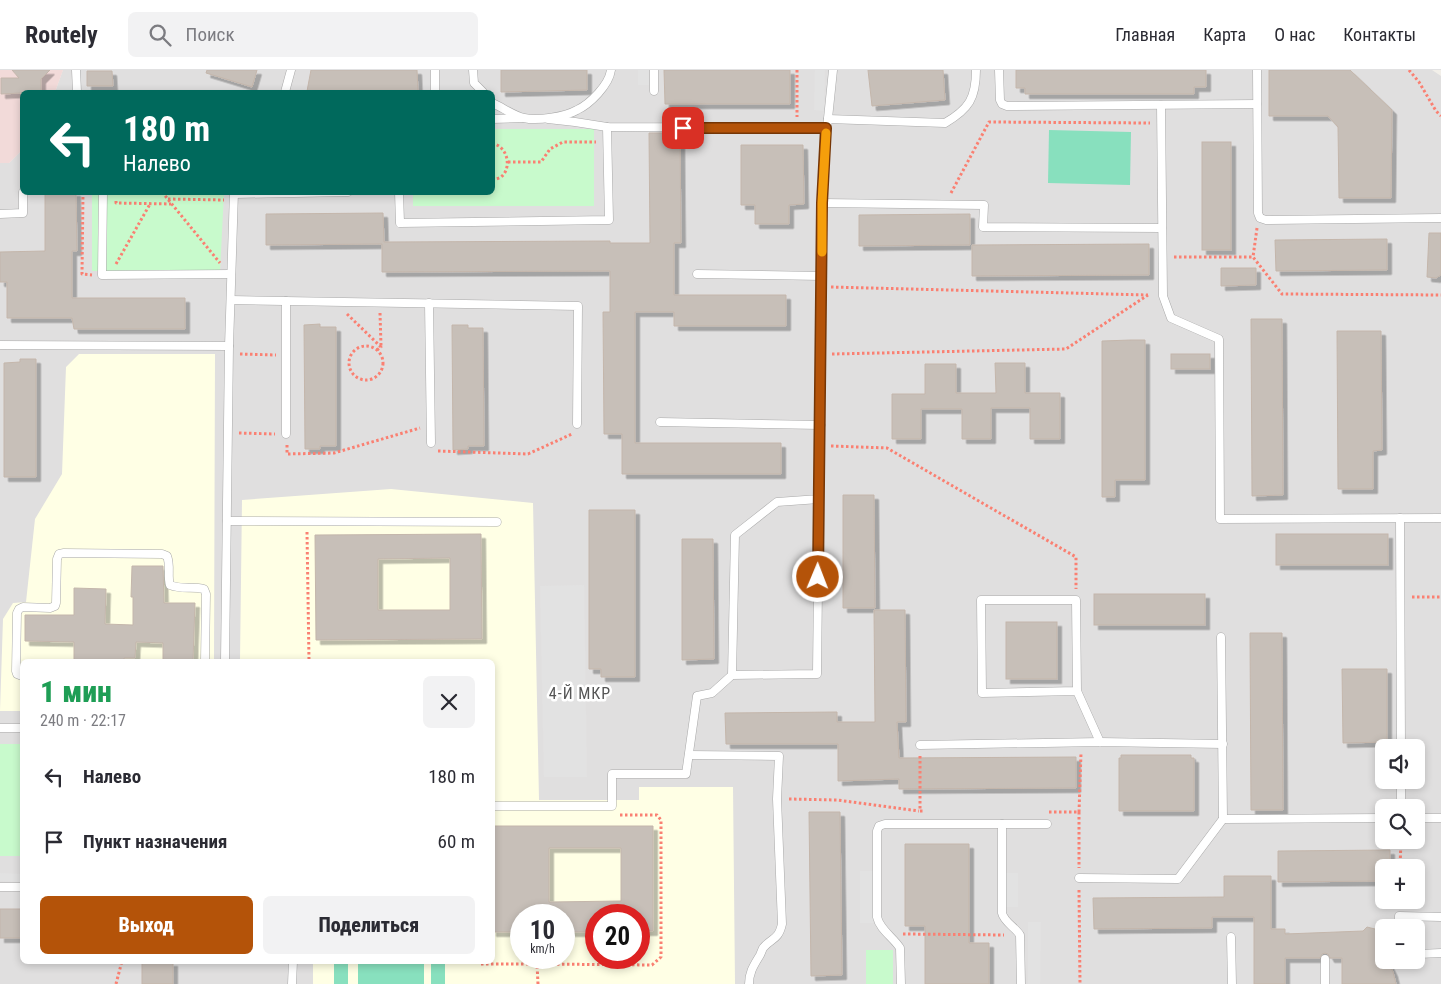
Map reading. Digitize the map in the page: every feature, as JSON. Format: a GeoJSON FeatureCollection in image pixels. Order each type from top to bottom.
{"type":"FeatureCollection","features":[{"type":"Feature","properties":{"kind":"lane"},"geometry":{"type":"LineString","coordinates":[[76,70],[77,90]]}},
{"type":"Feature","properties":{"kind":"lane"},"geometry":{"type":"LineString","coordinates":[[286,90],[291,70]]}},
{"type":"Feature","properties":{"kind":"lane"},"geometry":{"type":"LineString","coordinates":[[435,70],[435,90]]}},
{"type":"Feature","properties":{"kind":"lane"},"geometry":{"type":"LineString","coordinates":[[473,70],[474,83],[481,90]]}},
{"type":"Feature","properties":{"kind":"lane"},"geometry":{"type":"LineString","coordinates":[[548,119],[577,111],[600,92],[611,70]]}},
{"type":"Feature","properties":{"kind":"lane"},"geometry":{"type":"LineString","coordinates":[[654,70],[654,91]]}},
{"type":"Feature","properties":{"kind":"lane"},"geometry":{"type":"LineString","coordinates":[[495,806],[612,806],[612,774],[686,774],[697,696],[712,692],[732,675],[817,674],[822,203],[826,128],[833,70]]}},
{"type":"Feature","properties":{"kind":"lane"},"geometry":{"type":"LineString","coordinates":[[828,119],[945,122],[958,115],[970,101],[976,86],[976,70]]}},
{"type":"Feature","properties":{"kind":"lane"},"geometry":{"type":"LineString","coordinates":[[999,70],[1000,100],[1002,104],[1007,106],[1257,104]]}},
{"type":"Feature","properties":{"kind":"lane"},"geometry":{"type":"LineString","coordinates":[[1257,70],[1258,213],[1260,218],[1266,220],[1441,218]]}},
{"type":"Feature","properties":{"kind":"lane"},"geometry":{"type":"LineString","coordinates":[[495,104],[524,118]]}},
{"type":"Feature","properties":{"kind":"lane"},"geometry":{"type":"LineString","coordinates":[[1162,105],[1163,296],[1171,318],[1219,339],[1220,519],[1441,518]]}},
{"type":"Feature","properties":{"kind":"lane"},"geometry":{"type":"LineString","coordinates":[[495,119],[548,119],[608,128],[826,128]]}},
{"type":"Feature","properties":{"kind":"lane"},"geometry":{"type":"LineString","coordinates":[[399,195],[400,223],[609,220],[608,128]]}},
{"type":"Feature","properties":{"kind":"lane"},"geometry":{"type":"LineString","coordinates":[[0,214],[23,213],[23,195]]}},
{"type":"Feature","properties":{"kind":"lane"},"geometry":{"type":"LineString","coordinates":[[103,195],[102,275],[231,274]]}},
{"type":"Feature","properties":{"kind":"lane"},"geometry":{"type":"LineString","coordinates":[[225,659],[230,300],[234,195]]}},
{"type":"Feature","properties":{"kind":"lane"},"geometry":{"type":"LineString","coordinates":[[822,203],[984,205],[983,227],[1162,228]]}},
{"type":"Feature","properties":{"kind":"lane"},"geometry":{"type":"LineString","coordinates":[[697,274],[822,276]]}},
{"type":"Feature","properties":{"kind":"lane"},"geometry":{"type":"LineString","coordinates":[[230,300],[578,306],[577,424]]}},
{"type":"Feature","properties":{"kind":"lane"},"geometry":{"type":"LineString","coordinates":[[286,301],[286,434]]}},
{"type":"Feature","properties":{"kind":"lane"},"geometry":{"type":"LineString","coordinates":[[429,303],[431,443]]}},
{"type":"Feature","properties":{"kind":"lane"},"geometry":{"type":"LineString","coordinates":[[0,345],[230,346]]}},
{"type":"Feature","properties":{"kind":"lane"},"geometry":{"type":"LineString","coordinates":[[660,422],[821,425]]}},
{"type":"Feature","properties":{"kind":"lane"},"geometry":{"type":"LineString","coordinates":[[732,675],[735,535],[777,502],[820,499]]}},
{"type":"Feature","properties":{"kind":"lane"},"geometry":{"type":"LineString","coordinates":[[1400,518],[1401,739]]}},
{"type":"Feature","properties":{"kind":"lane"},"geometry":{"type":"LineString","coordinates":[[227,521],[497,522]]}},
{"type":"Feature","properties":{"kind":"lane"},"geometry":{"type":"LineString","coordinates":[[20,675],[16,671],[17,612],[23,607],[50,608],[54,606],[56,603],[57,559],[59,554],[64,552],[162,554],[167,556],[170,585],[204,589],[206,594],[205,659]]}},
{"type":"Feature","properties":{"kind":"lane"},"geometry":{"type":"LineString","coordinates":[[1077,690],[982,693],[981,600],[1076,600],[1077,690],[1100,742]]}},
{"type":"Feature","properties":{"kind":"lane"},"geometry":{"type":"LineString","coordinates":[[1079,878],[1178,879],[1223,819],[1221,636]]}},
{"type":"Feature","properties":{"kind":"lane"},"geometry":{"type":"LineString","coordinates":[[0,728],[20,728]]}},
{"type":"Feature","properties":{"kind":"lane"},"geometry":{"type":"LineString","coordinates":[[920,745],[1081,742],[1223,744]]}},
{"type":"Feature","properties":{"kind":"lane"},"geometry":{"type":"LineString","coordinates":[[689,755],[779,756],[777,799],[782,924],[776,938],[764,948],[754,963],[749,974],[749,984]]}},
{"type":"Feature","properties":{"kind":"lane"},"geometry":{"type":"LineString","coordinates":[[1223,819],[1375,818]]}},
{"type":"Feature","properties":{"kind":"lane"},"geometry":{"type":"LineString","coordinates":[[1425,818],[1441,818]]}},
{"type":"Feature","properties":{"kind":"lane"},"geometry":{"type":"LineString","coordinates":[[901,984],[900,948],[878,923],[877,917],[877,831],[879,826],[884,824],[1047,824]]}},
{"type":"Feature","properties":{"kind":"lane"},"geometry":{"type":"LineString","coordinates":[[1002,824],[1002,913],[1003,917],[1020,935],[1021,984]]}},
{"type":"Feature","properties":{"kind":"lane"},"geometry":{"type":"LineString","coordinates":[[0,887],[20,887]]}},
{"type":"Feature","properties":{"kind":"lane"},"geometry":{"type":"LineString","coordinates":[[1399,919],[1399,916],[1441,917]]}},
{"type":"Feature","properties":{"kind":"lane"},"geometry":{"type":"LineString","coordinates":[[1232,937],[1232,984]]}},
{"type":"Feature","properties":{"kind":"lane"},"geometry":{"type":"LineString","coordinates":[[1425,954],[1441,953]]}},
{"type":"Feature","properties":{"kind":"lane"},"geometry":{"type":"LineString","coordinates":[[1325,959],[1325,984]]}},
{"type":"Feature","properties":{"kind":"lane"},"geometry":{"type":"LineString","coordinates":[[292,984],[293,964]]}},
{"type":"Feature","properties":{"kind":"path"},"geometry":{"type":"LineString","coordinates":[[797,70],[797,128]]}},
{"type":"Feature","properties":{"kind":"path"},"geometry":{"type":"LineString","coordinates":[[1409,70],[1420,82],[1436,111],[1441,116]]}},
{"type":"Feature","properties":{"kind":"path"},"geometry":{"type":"LineString","coordinates":[[945,204],[989,122],[1162,123]]}},
{"type":"Feature","properties":{"kind":"path"},"geometry":{"type":"LineString","coordinates":[[508,162],[541,162],[550,149],[563,142],[608,142]]}},
{"type":"Feature","properties":{"kind":"path"},"geometry":{"type":"LineString","coordinates":[[495,144],[506,153],[508,162],[500,177],[495,179]]}},
{"type":"Feature","properties":{"kind":"path"},"geometry":{"type":"LineString","coordinates":[[83,195],[82,274],[102,275]]}},
{"type":"Feature","properties":{"kind":"path"},"geometry":{"type":"LineString","coordinates":[[116,195],[116,203],[171,204]]}},
{"type":"Feature","properties":{"kind":"path"},"geometry":{"type":"LineString","coordinates":[[164,195],[222,264],[221,274]]}},
{"type":"Feature","properties":{"kind":"path"},"geometry":{"type":"LineString","coordinates":[[167,199],[234,195]]}},
{"type":"Feature","properties":{"kind":"path"},"geometry":{"type":"LineString","coordinates":[[114,275],[114,268],[150,204]]}},
{"type":"Feature","properties":{"kind":"path"},"geometry":{"type":"LineString","coordinates":[[1260,218],[1253,257],[1282,294],[1441,295]]}},
{"type":"Feature","properties":{"kind":"path"},"geometry":{"type":"LineString","coordinates":[[1162,257],[1253,257]]}},
{"type":"Feature","properties":{"kind":"path"},"geometry":{"type":"LineString","coordinates":[[822,286],[1163,296]]}},
{"type":"Feature","properties":{"kind":"path"},"geometry":{"type":"LineString","coordinates":[[821,353],[1066,349],[1148,295]]}},
{"type":"Feature","properties":{"kind":"path"},"geometry":{"type":"LineString","coordinates":[[335,302],[381,347]]}},
{"type":"Feature","properties":{"kind":"path"},"geometry":{"type":"LineString","coordinates":[[380,302],[381,347]]}},
{"type":"Feature","properties":{"kind":"path"},"geometry":{"type":"LineString","coordinates":[[369,346],[377,350],[382,357],[383,366],[380,374],[372,379],[364,380],[356,376],[350,369],[349,360],[353,352],[360,347],[369,346]]}},
{"type":"Feature","properties":{"kind":"path"},"geometry":{"type":"LineString","coordinates":[[377,350],[381,347]]}},
{"type":"Feature","properties":{"kind":"path"},"geometry":{"type":"LineString","coordinates":[[240,354],[286,355]]}},
{"type":"Feature","properties":{"kind":"path"},"geometry":{"type":"LineString","coordinates":[[431,443],[432,450],[528,454],[577,432],[577,424]]}},
{"type":"Feature","properties":{"kind":"path"},"geometry":{"type":"LineString","coordinates":[[238,433],[286,434],[287,454],[334,454],[431,425]]}},
{"type":"Feature","properties":{"kind":"path"},"geometry":{"type":"LineString","coordinates":[[820,446],[887,448],[1076,557],[1076,600]]}},
{"type":"Feature","properties":{"kind":"path"},"geometry":{"type":"LineString","coordinates":[[307,521],[309,659]]}},
{"type":"Feature","properties":{"kind":"path"},"geometry":{"type":"LineString","coordinates":[[1400,597],[1441,597]]}},
{"type":"Feature","properties":{"kind":"path"},"geometry":{"type":"LineString","coordinates":[[1080,812],[1081,742]]}},
{"type":"Feature","properties":{"kind":"path"},"geometry":{"type":"LineString","coordinates":[[777,799],[837,800],[920,811]]}},
{"type":"Feature","properties":{"kind":"path"},"geometry":{"type":"LineString","coordinates":[[575,964],[652,965],[661,957],[661,820],[657,816],[612,815],[612,806]]}},
{"type":"Feature","properties":{"kind":"path"},"geometry":{"type":"LineString","coordinates":[[1079,878],[1080,984]]}},
{"type":"Feature","properties":{"kind":"path"},"geometry":{"type":"LineString","coordinates":[[887,934],[1020,935]]}},
{"type":"Feature","properties":{"kind":"path"},"geometry":{"type":"LineString","coordinates":[[116,984],[121,964]]}},
{"type":"Feature","properties":{"kind":"path"},"geometry":{"type":"LineString","coordinates":[[481,964],[510,964]]}},
{"type":"Feature","properties":{"kind":"path"},"geometry":{"type":"LineString","coordinates":[[537,969],[538,984]]}},
{"type":"Feature","properties":{"kind":"shaded area"},"geometry":{"type":"Polygon","coordinates":[[[0,70],[63,70],[56,90],[20,90],[20,152],[9,163],[0,163],[0,70]]]}},
{"type":"Feature","properties":{"kind":"shaded area"},"geometry":{"type":"Polygon","coordinates":[[[63,70],[1432,70],[1441,76],[1441,984],[0,984],[0,163],[9,163],[20,152],[20,195],[495,195],[495,90],[56,90],[63,70]]]}},
{"type":"Feature","properties":{"kind":"shaded area"},"geometry":{"type":"Polygon","coordinates":[[[638,70],[649,70],[649,85],[638,85],[638,70]]]}},
{"type":"Feature","properties":{"kind":"shaded area"},"geometry":{"type":"Polygon","coordinates":[[[815,70],[825,70],[824,111],[814,110],[815,70]]]}},
{"type":"Feature","properties":{"kind":"shaded area"},"geometry":{"type":"Polygon","coordinates":[[[79,354],[215,354],[214,659],[20,659],[20,711],[0,711],[3,619],[13,603],[26,602],[35,519],[62,474],[66,367],[79,354]]]}},
{"type":"Feature","properties":{"kind":"shaded area"},"geometry":{"type":"Polygon","coordinates":[[[391,489],[533,503],[539,800],[639,800],[639,787],[733,787],[735,984],[313,984],[313,964],[495,964],[495,659],[240,659],[242,500],[391,489]]]}},
{"type":"Feature","properties":{"kind":"shaded area"},"geometry":{"type":"Polygon","coordinates":[[[584,585],[587,777],[544,777],[540,586],[584,585]]]}},
{"type":"Feature","properties":{"kind":"shaded area"},"geometry":{"type":"Polygon","coordinates":[[[860,871],[873,871],[873,923],[860,923],[860,871]]]}},
{"type":"Feature","properties":{"kind":"shaded area"},"geometry":{"type":"Polygon","coordinates":[[[0,873],[20,874],[20,882],[0,881],[0,873]]]}},
{"type":"Feature","properties":{"kind":"shaded area"},"geometry":{"type":"Polygon","coordinates":[[[1006,873],[1018,873],[1018,907],[1006,907],[1006,873]]]}},
{"type":"Feature","properties":{"kind":"shaded area"},"geometry":{"type":"Polygon","coordinates":[[[1028,922],[1041,922],[1040,984],[1028,984],[1028,922]]]}},
{"type":"Feature","properties":{"kind":"green space"},"geometry":{"type":"Polygon","coordinates":[[[495,129],[594,129],[594,206],[413,206],[413,195],[495,195],[495,129]]]}},
{"type":"Feature","properties":{"kind":"green space"},"geometry":{"type":"Polygon","coordinates":[[[1049,130],[1131,132],[1130,185],[1048,183],[1049,130]]]}},
{"type":"Feature","properties":{"kind":"green space"},"geometry":{"type":"Polygon","coordinates":[[[92,195],[224,195],[220,272],[92,271],[92,195]]]}},
{"type":"Feature","properties":{"kind":"green space"},"geometry":{"type":"Polygon","coordinates":[[[0,744],[20,744],[20,856],[0,856],[0,744]]]}},
{"type":"Feature","properties":{"kind":"green space"},"geometry":{"type":"Polygon","coordinates":[[[866,950],[893,950],[893,984],[866,984],[866,950]]]}},
{"type":"Feature","properties":{"kind":"green space"},"geometry":{"type":"Polygon","coordinates":[[[334,964],[348,964],[348,984],[334,984],[334,964]]]}},
{"type":"Feature","properties":{"kind":"green space"},"geometry":{"type":"Polygon","coordinates":[[[358,964],[424,964],[424,984],[358,984],[358,964]]]}},
{"type":"Feature","properties":{"kind":"green space"},"geometry":{"type":"Polygon","coordinates":[[[431,964],[445,964],[445,984],[431,984],[431,964]]]}},
{"type":"Feature","properties":{"kind":"building"},"geometry":{"type":"Polygon","coordinates":[[[12,70],[50,70],[41,79],[41,90],[20,90],[20,93],[1,94],[1,78],[19,78],[12,70]]]}},
{"type":"Feature","properties":{"kind":"building"},"geometry":{"type":"Polygon","coordinates":[[[207,70],[257,70],[252,87],[206,73],[207,70]]]}},
{"type":"Feature","properties":{"kind":"building"},"geometry":{"type":"Polygon","coordinates":[[[311,70],[417,70],[418,90],[307,90],[311,70]]]}},
{"type":"Feature","properties":{"kind":"building"},"geometry":{"type":"Polygon","coordinates":[[[501,70],[587,70],[587,90],[501,92],[501,70]]]}},
{"type":"Feature","properties":{"kind":"building"},"geometry":{"type":"Polygon","coordinates":[[[664,70],[790,70],[790,104],[665,104],[664,70]]]}},
{"type":"Feature","properties":{"kind":"building"},"geometry":{"type":"Polygon","coordinates":[[[868,70],[943,70],[945,100],[872,106],[868,70]]]}},
{"type":"Feature","properties":{"kind":"building"},"geometry":{"type":"Polygon","coordinates":[[[1016,70],[1206,70],[1206,87],[1194,87],[1194,94],[1025,94],[1025,88],[1016,88],[1016,70]]]}},
{"type":"Feature","properties":{"kind":"building"},"geometry":{"type":"Polygon","coordinates":[[[1269,70],[1350,70],[1392,110],[1391,198],[1339,198],[1338,127],[1328,116],[1269,116],[1269,70]]]}},
{"type":"Feature","properties":{"kind":"building"},"geometry":{"type":"Polygon","coordinates":[[[87,71],[112,71],[113,86],[87,86],[87,71]]]}},
{"type":"Feature","properties":{"kind":"building"},"geometry":{"type":"Polygon","coordinates":[[[649,133],[680,133],[681,243],[674,243],[674,295],[786,295],[786,326],[674,326],[674,312],[635,312],[635,443],[781,443],[781,474],[622,474],[622,434],[604,434],[603,312],[610,312],[610,271],[382,272],[382,244],[266,245],[266,214],[383,213],[384,242],[610,241],[610,243],[650,243],[649,133]]]}},
{"type":"Feature","properties":{"kind":"building"},"geometry":{"type":"Polygon","coordinates":[[[1202,142],[1231,142],[1231,250],[1202,250],[1202,142]]]}},
{"type":"Feature","properties":{"kind":"building"},"geometry":{"type":"Polygon","coordinates":[[[741,145],[803,145],[804,204],[789,205],[789,224],[755,224],[755,205],[741,205],[741,145]]]}},
{"type":"Feature","properties":{"kind":"building"},"geometry":{"type":"Polygon","coordinates":[[[45,195],[76,195],[77,251],[72,251],[72,298],[185,298],[185,329],[74,329],[72,318],[7,318],[7,282],[0,282],[0,252],[45,251],[45,195]]]}},
{"type":"Feature","properties":{"kind":"building"},"geometry":{"type":"Polygon","coordinates":[[[970,214],[970,245],[859,246],[859,215],[970,214]]]}},
{"type":"Feature","properties":{"kind":"building"},"geometry":{"type":"Polygon","coordinates":[[[1429,233],[1441,233],[1441,275],[1436,278],[1427,277],[1429,233]]]}},
{"type":"Feature","properties":{"kind":"building"},"geometry":{"type":"Polygon","coordinates":[[[1387,239],[1387,270],[1276,271],[1275,240],[1387,239]]]}},
{"type":"Feature","properties":{"kind":"building"},"geometry":{"type":"Polygon","coordinates":[[[1149,244],[1149,275],[972,276],[972,245],[1149,244]]]}},
{"type":"Feature","properties":{"kind":"building"},"geometry":{"type":"Polygon","coordinates":[[[1221,268],[1256,268],[1256,285],[1221,286],[1221,268]]]}},
{"type":"Feature","properties":{"kind":"building"},"geometry":{"type":"Polygon","coordinates":[[[1251,319],[1282,319],[1283,495],[1252,496],[1251,319]]]}},
{"type":"Feature","properties":{"kind":"building"},"geometry":{"type":"Polygon","coordinates":[[[320,324],[320,327],[336,327],[336,446],[320,446],[320,449],[305,449],[304,325],[320,324]]]}},
{"type":"Feature","properties":{"kind":"building"},"geometry":{"type":"Polygon","coordinates":[[[452,325],[468,325],[468,328],[483,328],[484,446],[468,446],[468,449],[453,450],[452,325]]]}},
{"type":"Feature","properties":{"kind":"building"},"geometry":{"type":"Polygon","coordinates":[[[1337,331],[1381,331],[1382,450],[1373,451],[1373,489],[1338,489],[1337,331]]]}},
{"type":"Feature","properties":{"kind":"building"},"geometry":{"type":"Polygon","coordinates":[[[1145,340],[1145,480],[1115,480],[1115,497],[1102,497],[1102,341],[1145,340]]]}},
{"type":"Feature","properties":{"kind":"building"},"geometry":{"type":"Polygon","coordinates":[[[1171,354],[1210,354],[1210,369],[1171,369],[1171,354]]]}},
{"type":"Feature","properties":{"kind":"building"},"geometry":{"type":"Polygon","coordinates":[[[20,359],[36,359],[36,477],[4,477],[4,363],[20,362],[20,359]]]}},
{"type":"Feature","properties":{"kind":"building"},"geometry":{"type":"Polygon","coordinates":[[[995,363],[1025,363],[1025,393],[1060,393],[1060,439],[1030,439],[1030,408],[991,408],[991,439],[962,439],[962,409],[921,409],[921,439],[892,439],[892,394],[925,394],[925,364],[956,364],[956,393],[996,393],[995,363]]]}},
{"type":"Feature","properties":{"kind":"building"},"geometry":{"type":"Polygon","coordinates":[[[843,495],[874,495],[875,608],[843,608],[843,495]]]}},
{"type":"Feature","properties":{"kind":"building"},"geometry":{"type":"Polygon","coordinates":[[[589,510],[635,510],[635,677],[601,677],[601,669],[589,669],[589,510]]]}},
{"type":"Feature","properties":{"kind":"building"},"geometry":{"type":"Polygon","coordinates":[[[481,534],[482,639],[316,640],[315,535],[481,534]],[[450,558],[378,559],[378,610],[450,610],[450,558]]]}},
{"type":"Feature","properties":{"kind":"building"},"geometry":{"type":"Polygon","coordinates":[[[1276,534],[1388,534],[1388,565],[1276,565],[1276,534]]]}},
{"type":"Feature","properties":{"kind":"building"},"geometry":{"type":"Polygon","coordinates":[[[682,539],[713,539],[714,659],[682,660],[682,539]]]}},
{"type":"Feature","properties":{"kind":"building"},"geometry":{"type":"Polygon","coordinates":[[[132,566],[163,566],[164,603],[195,603],[193,659],[163,659],[163,643],[136,642],[135,658],[74,659],[74,642],[25,641],[25,615],[74,615],[74,588],[106,589],[105,624],[133,625],[133,597],[131,597],[132,566]]]}},
{"type":"Feature","properties":{"kind":"building"},"geometry":{"type":"Polygon","coordinates":[[[1094,594],[1205,594],[1205,625],[1094,625],[1094,594]]]}},
{"type":"Feature","properties":{"kind":"building"},"geometry":{"type":"Polygon","coordinates":[[[874,610],[905,610],[906,722],[897,722],[899,758],[1076,757],[1076,788],[899,789],[899,779],[838,781],[838,744],[726,744],[725,713],[837,712],[837,722],[875,722],[874,610]]]}},
{"type":"Feature","properties":{"kind":"building"},"geometry":{"type":"Polygon","coordinates":[[[1006,622],[1057,622],[1057,679],[1006,679],[1006,622]]]}},
{"type":"Feature","properties":{"kind":"building"},"geometry":{"type":"Polygon","coordinates":[[[1250,633],[1282,633],[1283,810],[1251,810],[1250,633]]]}},
{"type":"Feature","properties":{"kind":"building"},"geometry":{"type":"Polygon","coordinates":[[[1342,669],[1387,669],[1387,739],[1375,739],[1375,742],[1343,743],[1342,669]]]}},
{"type":"Feature","properties":{"kind":"building"},"geometry":{"type":"Polygon","coordinates":[[[1121,755],[1191,755],[1191,758],[1194,758],[1194,811],[1119,811],[1119,758],[1121,758],[1121,755]]]}},
{"type":"Feature","properties":{"kind":"building"},"geometry":{"type":"Polygon","coordinates":[[[809,812],[840,812],[842,975],[811,976],[809,812]]]}},
{"type":"Feature","properties":{"kind":"building"},"geometry":{"type":"Polygon","coordinates":[[[495,826],[653,826],[653,931],[650,931],[650,904],[585,904],[585,932],[575,932],[575,904],[510,904],[510,932],[495,932],[495,826]],[[549,848],[549,902],[621,901],[621,848],[549,848]]]}},
{"type":"Feature","properties":{"kind":"building"},"geometry":{"type":"Polygon","coordinates":[[[905,844],[969,844],[969,943],[989,943],[989,984],[925,984],[925,926],[905,926],[905,844]]]}},
{"type":"Feature","properties":{"kind":"building"},"geometry":{"type":"Polygon","coordinates":[[[1390,850],[1390,859],[1375,859],[1375,881],[1278,882],[1278,851],[1390,850]]]}},
{"type":"Feature","properties":{"kind":"building"},"geometry":{"type":"Polygon","coordinates":[[[1224,876],[1271,876],[1271,929],[1285,929],[1285,934],[1363,931],[1367,927],[1375,929],[1375,969],[1392,969],[1396,984],[1342,984],[1342,958],[1330,958],[1325,953],[1320,958],[1285,958],[1285,984],[1254,984],[1254,917],[1212,917],[1212,928],[1094,929],[1093,898],[1224,897],[1224,876]]]}},
{"type":"Feature","properties":{"kind":"building"},"geometry":{"type":"Polygon","coordinates":[[[0,909],[20,909],[20,938],[0,938],[0,909]]]}},
{"type":"Feature","properties":{"kind":"building"},"geometry":{"type":"Polygon","coordinates":[[[142,964],[173,964],[173,984],[142,984],[142,964]]]}},
{"type":"Feature","properties":{"kind":"slow traffic"},"geometry":{"type":"LineString","coordinates":[[822,252],[822,203],[826,133]]}},
{"type":"Feature","properties":{"kind":"district","name":"4-Й МКР"},"geometry":{"type":"Point","coordinates":[580,693]}},
{"type":"Feature","properties":{"kind":"route"},"geometry":{"type":"LineString","coordinates":[[683,128],[826,128],[822,203],[818,577]]}}]}
